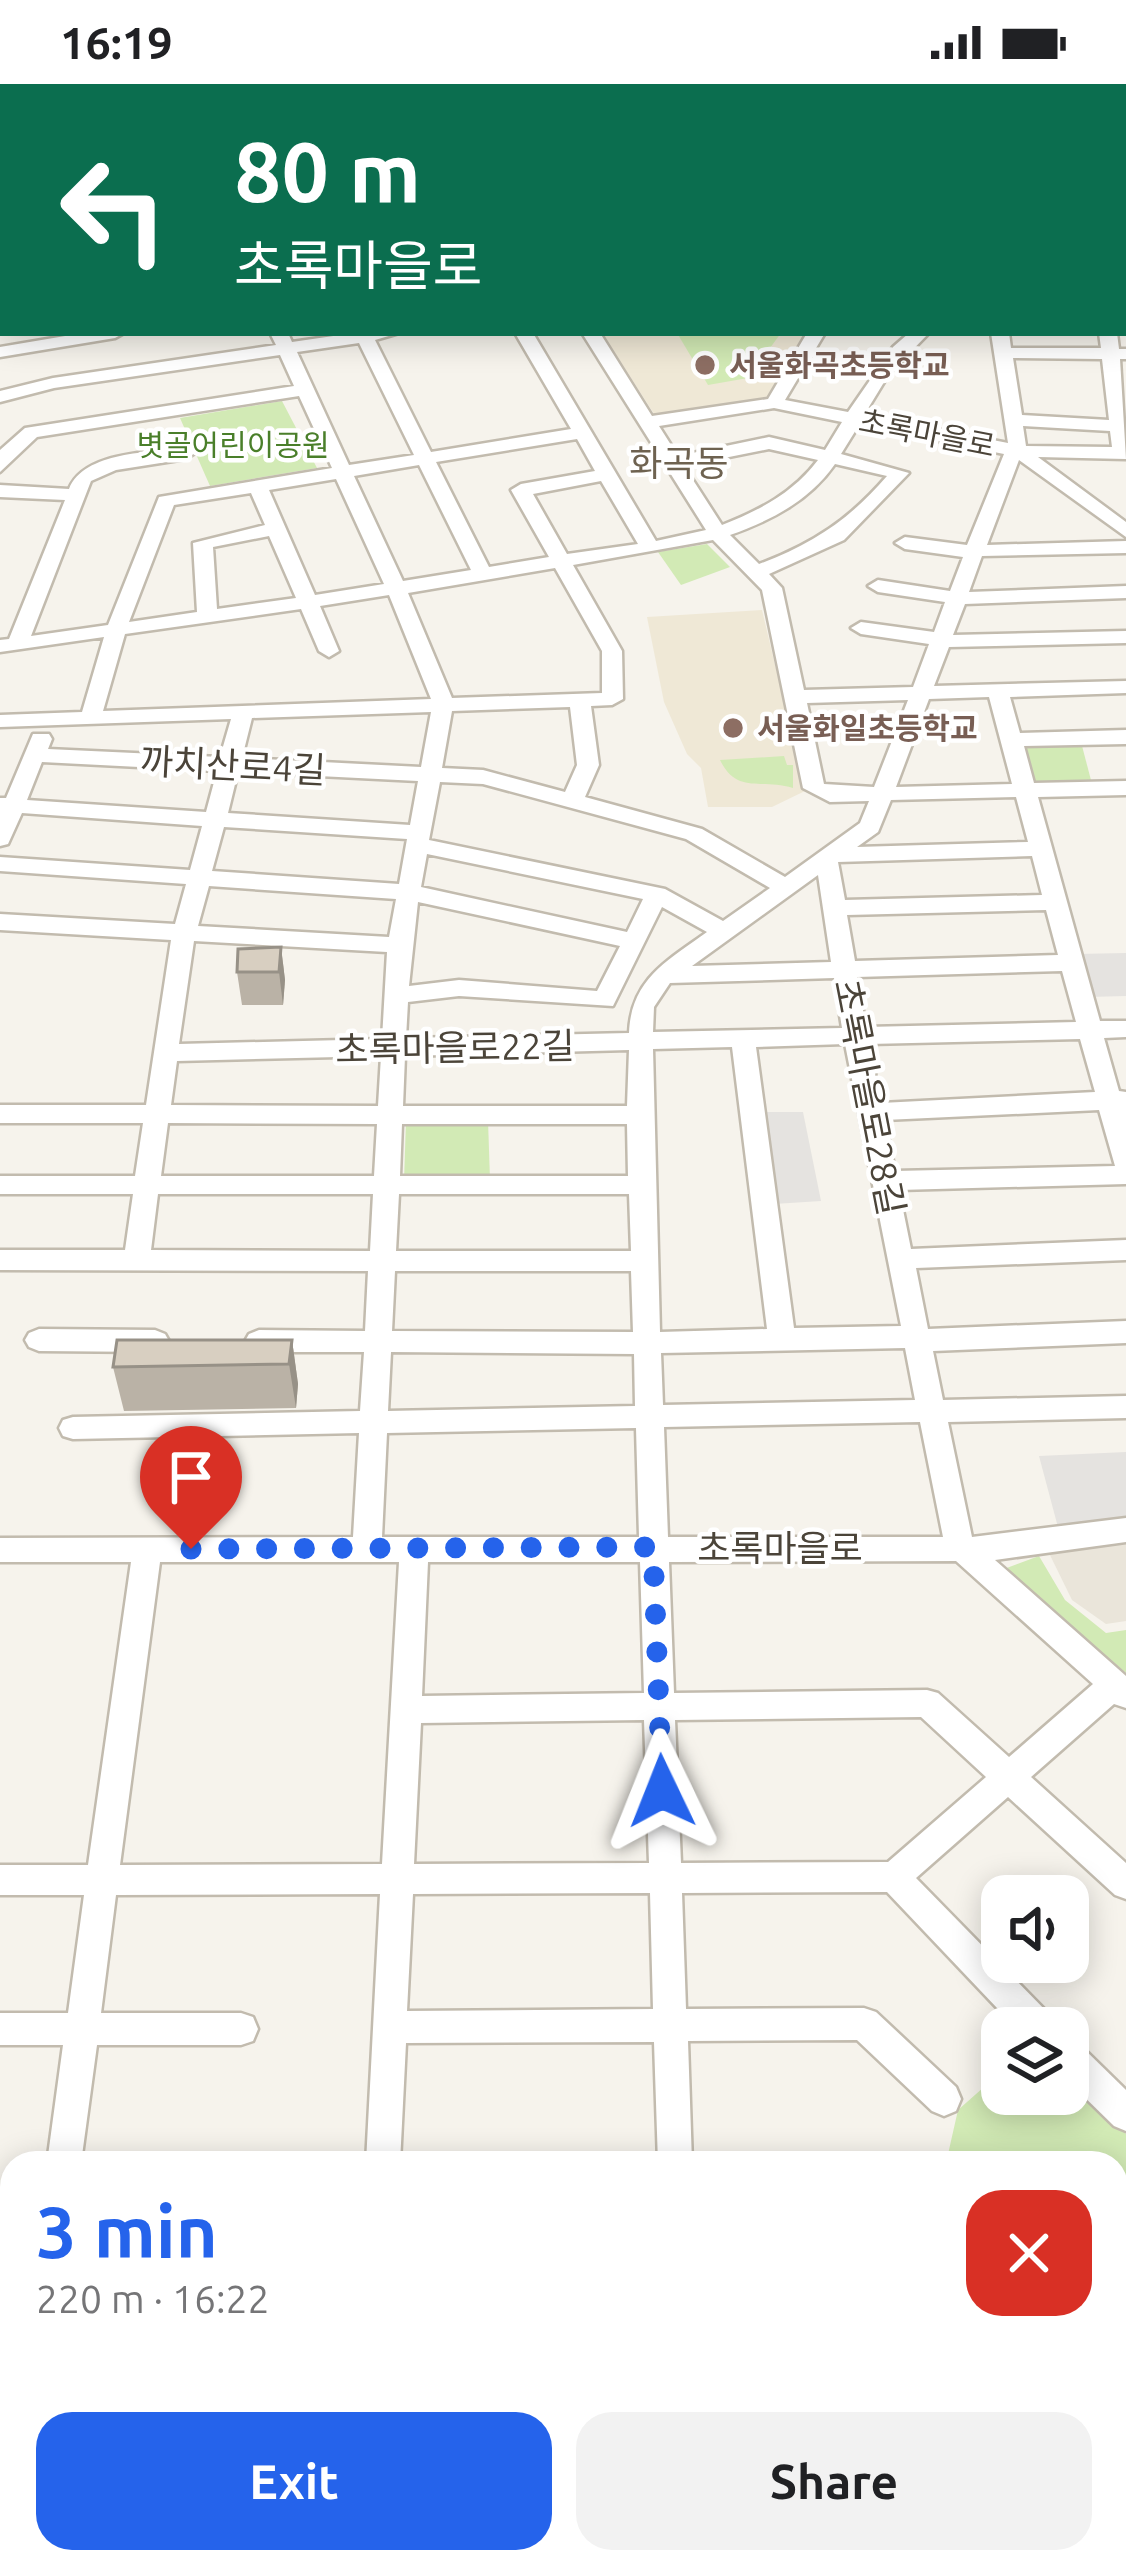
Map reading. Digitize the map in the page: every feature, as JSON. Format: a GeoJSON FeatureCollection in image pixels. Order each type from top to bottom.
{"type":"FeatureCollection","features":[{"type":"Feature","properties":{"kind":"street"},"geometry":{"type":"LineString","coordinates":[[0,352],[96,336]]}},
{"type":"Feature","properties":{"kind":"street"},"geometry":{"type":"LineString","coordinates":[[0,397],[283,341],[350,336]]}},
{"type":"Feature","properties":{"kind":"street"},"geometry":{"type":"LineString","coordinates":[[365,336],[483,575]]}},
{"type":"Feature","properties":{"kind":"street"},"geometry":{"type":"LineString","coordinates":[[526,336],[649,546]]}},
{"type":"Feature","properties":{"kind":"street"},"geometry":{"type":"LineString","coordinates":[[593,336],[718,534],[756,572],[777,602],[814,788],[830,795],[1126,788]]}},
{"type":"Feature","properties":{"kind":"street"},"geometry":{"type":"LineString","coordinates":[[774,403],[814,336]]}},
{"type":"Feature","properties":{"kind":"street"},"geometry":{"type":"LineString","coordinates":[[8,645],[396,590],[718,534],[782,506],[814,483],[895,356],[917,336]]}},
{"type":"Feature","properties":{"kind":"street"},"geometry":{"type":"LineString","coordinates":[[283,341],[434,671],[443,703],[399,945],[367,1548]]}},
{"type":"Feature","properties":{"kind":"street"},"geometry":{"type":"LineString","coordinates":[[675,2151],[641,1185],[642,1006],[650,987],[663,975],[870,827],[1018,451],[1002,343],[1118,354],[1124,453],[1018,451]]}},
{"type":"Feature","properties":{"kind":"street"},"geometry":{"type":"LineString","coordinates":[[27,347],[53,428]]}},
{"type":"Feature","properties":{"kind":"street"},"geometry":{"type":"LineString","coordinates":[[0,466],[12,446],[32,432],[304,390]]}},
{"type":"Feature","properties":{"kind":"street","name":"초록마을로"},"geometry":{"type":"LineString","coordinates":[[648,422],[774,403],[1018,451],[1126,531]]}},
{"type":"Feature","properties":{"kind":"street"},"geometry":{"type":"LineString","coordinates":[[1013,420],[1122,425]]}},
{"type":"Feature","properties":{"kind":"street"},"geometry":{"type":"LineString","coordinates":[[91,716],[116,630],[159,507],[166,501],[580,433]]}},
{"type":"Feature","properties":{"kind":"street"},"geometry":{"type":"LineString","coordinates":[[671,463],[769,443],[900,472],[860,524],[814,552],[756,572]]}},
{"type":"Feature","properties":{"kind":"street"},"geometry":{"type":"LineString","coordinates":[[8,645],[75,495],[94,471],[186,454]]}},
{"type":"Feature","properties":{"kind":"street"},"geometry":{"type":"LineString","coordinates":[[0,721],[244,709],[612,700],[612,651],[521,490],[607,474]]}},
{"type":"Feature","properties":{"kind":"street"},"geometry":{"type":"LineString","coordinates":[[257,485],[329,651]]}},
{"type":"Feature","properties":{"kind":"street"},"geometry":{"type":"LineString","coordinates":[[0,491],[75,495]]}},
{"type":"Feature","properties":{"kind":"street"},"geometry":{"type":"LineString","coordinates":[[207,617],[203,543],[277,529]]}},
{"type":"Feature","properties":{"kind":"street"},"geometry":{"type":"LineString","coordinates":[[905,543],[976,550],[1126,547]]}},
{"type":"Feature","properties":{"kind":"street"},"geometry":{"type":"LineString","coordinates":[[878,586],[958,598],[1126,592]]}},
{"type":"Feature","properties":{"kind":"street"},"geometry":{"type":"LineString","coordinates":[[861,628],[942,641],[1126,637]]}},
{"type":"Feature","properties":{"kind":"street"},"geometry":{"type":"LineString","coordinates":[[793,697],[1126,687]]}},
{"type":"Feature","properties":{"kind":"street"},"geometry":{"type":"LineString","coordinates":[[998,691],[1088,1030],[1117,1101],[1126,1162]]}},
{"type":"Feature","properties":{"kind":"street"},"geometry":{"type":"LineString","coordinates":[[572,801],[588,765],[580,700]]}},
{"type":"Feature","properties":{"kind":"street"},"geometry":{"type":"LineString","coordinates":[[136,1262],[184,934],[244,709]]}},
{"type":"Feature","properties":{"kind":"street"},"geometry":{"type":"LineString","coordinates":[[0,839],[7,806],[49,718]]}},
{"type":"Feature","properties":{"kind":"street"},"geometry":{"type":"LineString","coordinates":[[1011,740],[1126,737]]}},
{"type":"Feature","properties":{"kind":"street","name":"까치산로4길"},"geometry":{"type":"LineString","coordinates":[[34,755],[483,777],[694,834],[785,887]]}},
{"type":"Feature","properties":{"kind":"street"},"geometry":{"type":"LineString","coordinates":[[7,806],[214,818],[419,839],[657,894],[725,932]]}},
{"type":"Feature","properties":{"kind":"street"},"geometry":{"type":"LineString","coordinates":[[826,855],[1040,849]]}},
{"type":"Feature","properties":{"kind":"street","name":"초록마을로28길"},"geometry":{"type":"LineString","coordinates":[[826,855],[855,1036],[959,1546]]}},
{"type":"Feature","properties":{"kind":"street"},"geometry":{"type":"LineString","coordinates":[[0,864],[409,892],[634,941]]}},
{"type":"Feature","properties":{"kind":"street"},"geometry":{"type":"LineString","coordinates":[[397,995],[459,988],[605,1000],[657,894]]}},
{"type":"Feature","properties":{"kind":"street"},"geometry":{"type":"LineString","coordinates":[[834,908],[1054,902]]}},
{"type":"Feature","properties":{"kind":"street"},"geometry":{"type":"LineString","coordinates":[[0,922],[399,945]]}},
{"type":"Feature","properties":{"kind":"street"},"geometry":{"type":"LineString","coordinates":[[663,975],[1070,963]]}},
{"type":"Feature","properties":{"kind":"street","name":"초록마을로22길"},"geometry":{"type":"LineString","coordinates":[[166,1053],[1126,1029]]}},
{"type":"Feature","properties":{"kind":"street"},"geometry":{"type":"LineString","coordinates":[[743,1040],[782,1339]]}},
{"type":"Feature","properties":{"kind":"street"},"geometry":{"type":"LineString","coordinates":[[871,1112],[1117,1101]]}},
{"type":"Feature","properties":{"kind":"street"},"geometry":{"type":"LineString","coordinates":[[0,1114],[639,1114]]}},
{"type":"Feature","properties":{"kind":"street"},"geometry":{"type":"LineString","coordinates":[[886,1181],[1126,1175]]}},
{"type":"Feature","properties":{"kind":"street"},"geometry":{"type":"LineString","coordinates":[[0,1185],[641,1185]]}},
{"type":"Feature","properties":{"kind":"street"},"geometry":{"type":"LineString","coordinates":[[903,1259],[1126,1250]]}},
{"type":"Feature","properties":{"kind":"street"},"geometry":{"type":"LineString","coordinates":[[0,1260],[644,1261]]}},
{"type":"Feature","properties":{"kind":"street"},"geometry":{"type":"LineString","coordinates":[[239,1341],[646,1343],[1126,1332]]}},
{"type":"Feature","properties":{"kind":"street"},"geometry":{"type":"LineString","coordinates":[[39,1340],[192,1341]]}},
{"type":"Feature","properties":{"kind":"street"},"geometry":{"type":"LineString","coordinates":[[73,1428],[934,1415],[1126,1407]]}},
{"type":"Feature","properties":{"kind":"street","name":"초록마을로"},"geometry":{"type":"LineString","coordinates":[[0,1550],[959,1546],[1049,1543],[1126,1530]]}},
{"type":"Feature","properties":{"kind":"street"},"geometry":{"type":"LineString","coordinates":[[0,1880],[894,1877],[1011,1774],[1120,1690],[959,1546]]}},
{"type":"Feature","properties":{"kind":"street"},"geometry":{"type":"LineString","coordinates":[[384,2151],[414,1548]]}},
{"type":"Feature","properties":{"kind":"street"},"geometry":{"type":"LineString","coordinates":[[66,2151],[147,1550]]}},
{"type":"Feature","properties":{"kind":"street"},"geometry":{"type":"LineString","coordinates":[[406,1710],[927,1703],[1011,1774],[1126,1884]]}},
{"type":"Feature","properties":{"kind":"street"},"geometry":{"type":"LineString","coordinates":[[894,1877],[1019,2007]]}},
{"type":"Feature","properties":{"kind":"street"},"geometry":{"type":"LineString","coordinates":[[391,2027],[864,2024],[944,2098]]}},
{"type":"Feature","properties":{"kind":"street"},"geometry":{"type":"LineString","coordinates":[[0,2029],[241,2029]]}},
{"type":"Feature","properties":{"kind":"street"},"geometry":{"type":"LineString","coordinates":[[1089,2078],[1126,2114]]}},
{"type":"Feature","properties":{"kind":"shaded area","name":"서울화곡초등학교"},"geometry":{"type":"Polygon","coordinates":[[[604,336],[806,336],[768,397],[656,417],[604,336]]]}},
{"type":"Feature","properties":{"kind":"shaded area","name":"서울화일초등학교"},"geometry":{"type":"Polygon","coordinates":[[[762,610],[805,791],[772,807],[708,807],[701,768],[687,754],[664,702],[647,617],[762,610]]]}},
{"type":"Feature","properties":{"kind":"shaded area"},"geometry":{"type":"Polygon","coordinates":[[[1126,953],[1126,996],[1088,997],[1076,954],[1126,953]]]}},
{"type":"Feature","properties":{"kind":"shaded area"},"geometry":{"type":"Polygon","coordinates":[[[760,1112],[803,1112],[821,1201],[774,1204],[760,1112]]]}},
{"type":"Feature","properties":{"kind":"shaded area"},"geometry":{"type":"Polygon","coordinates":[[[1126,1452],[1126,1520],[1059,1531],[1039,1456],[1126,1452]]]}},
{"type":"Feature","properties":{"kind":"shaded area"},"geometry":{"type":"Polygon","coordinates":[[[1126,1538],[1126,1621],[1106,1624],[1072,1600],[1048,1551],[1126,1538]]]}},
{"type":"Feature","properties":{"kind":"green space"},"geometry":{"type":"Polygon","coordinates":[[[679,336],[779,336],[748,378],[708,385],[679,336]]]}},
{"type":"Feature","properties":{"kind":"green space","name":"볏골어린이공원"},"geometry":{"type":"Polygon","coordinates":[[[282,401],[317,468],[210,486],[180,418],[282,401]]]}},
{"type":"Feature","properties":{"kind":"green space"},"geometry":{"type":"Polygon","coordinates":[[[707,544],[730,567],[681,585],[658,552],[707,544]]]}},
{"type":"Feature","properties":{"kind":"green space"},"geometry":{"type":"Polygon","coordinates":[[[1081,742],[1092,784],[1033,785],[1023,743],[1081,742]]]}},
{"type":"Feature","properties":{"kind":"green space"},"geometry":{"type":"Polygon","coordinates":[[[784,756],[787,765],[793,765],[793,788],[742,782],[720,760],[784,756]]]}},
{"type":"Feature","properties":{"kind":"green space"},"geometry":{"type":"Polygon","coordinates":[[[488,1120],[490,1180],[404,1181],[406,1121],[488,1120]]]}},
{"type":"Feature","properties":{"kind":"green space"},"geometry":{"type":"Polygon","coordinates":[[[1039,1556],[1065,1600],[1106,1633],[1126,1630],[1126,1673],[1004,1569],[1039,1556]]]}},
{"type":"Feature","properties":{"kind":"green space"},"geometry":{"type":"Polygon","coordinates":[[[981,2090],[981,2115],[1089,2115],[1089,2097],[1126,2134],[1126,2151],[949,2151],[958,2110],[981,2090]]]}},
{"type":"Feature","properties":{"kind":"building"},"geometry":{"type":"Polygon","coordinates":[[[281,947],[279,972],[237,972],[238,949],[281,947]]]}},
{"type":"Feature","properties":{"kind":"building"},"geometry":{"type":"Polygon","coordinates":[[[117,1340],[292,1340],[289,1364],[113,1367],[117,1340]]]}},
{"type":"Feature","properties":{"kind":"place","name":"서울화곡초등학교"},"geometry":{"type":"Point","coordinates":[705,365]}},
{"type":"Feature","properties":{"kind":"place","name":"서울화일초등학교"},"geometry":{"type":"Point","coordinates":[733,728]}},
{"type":"Feature","properties":{"kind":"district","name":"화곡동"},"geometry":{"type":"Point","coordinates":[679,462]}},
{"type":"Feature","properties":{"kind":"route"},"geometry":{"type":"LineString","coordinates":[[191,1549],[653,1547],[662,1791]]}}]}
